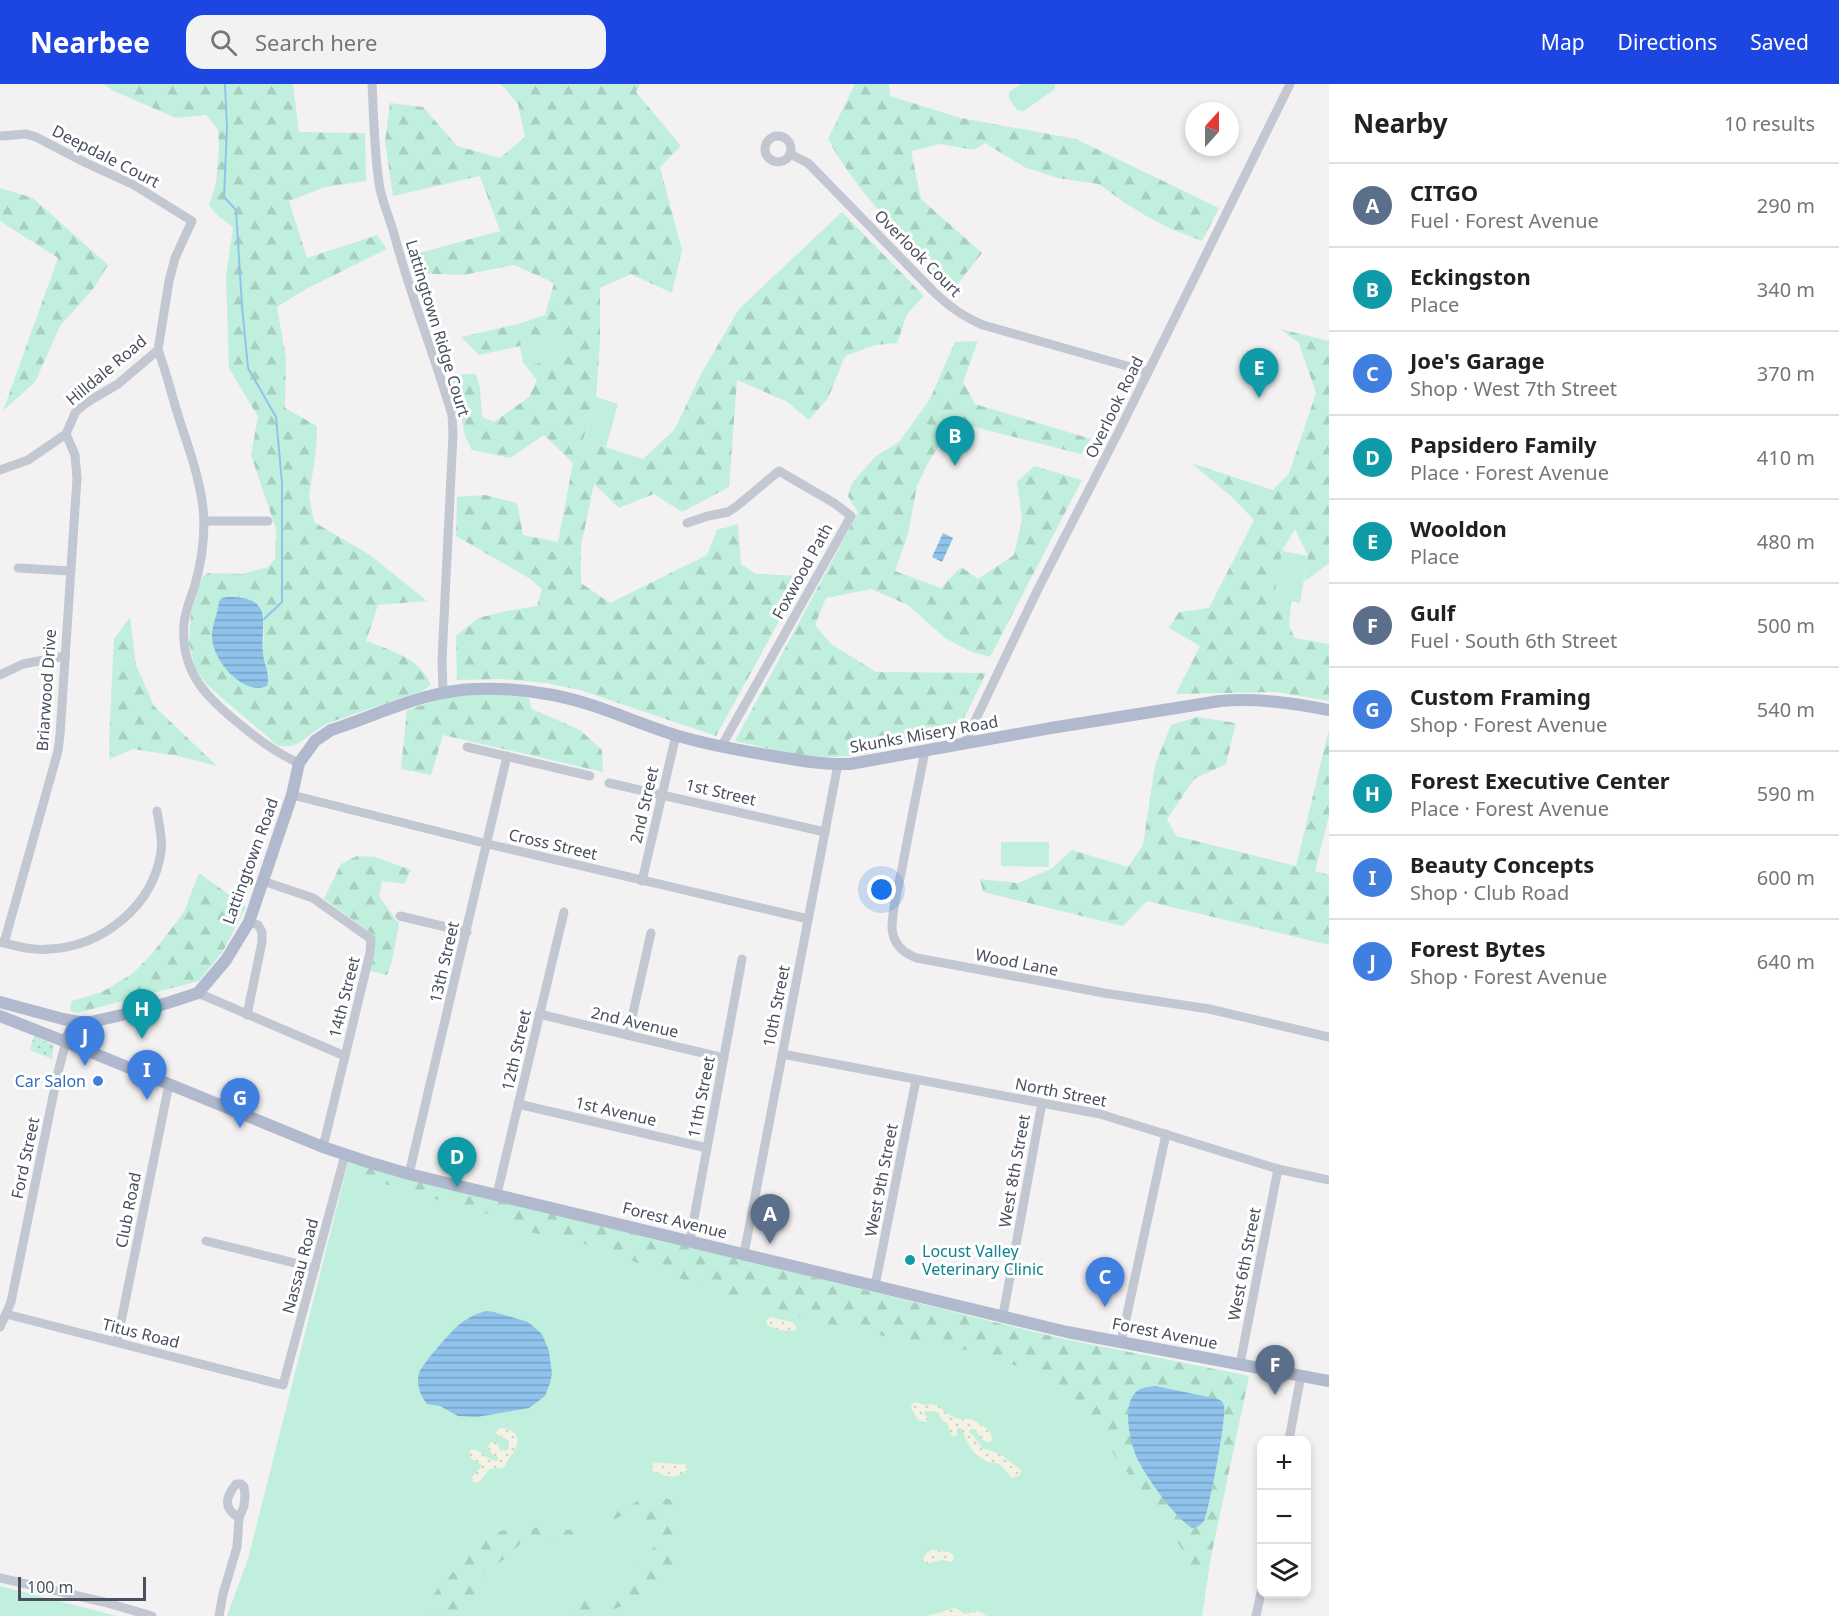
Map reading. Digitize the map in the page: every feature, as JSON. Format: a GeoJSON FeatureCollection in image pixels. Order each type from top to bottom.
{"type":"FeatureCollection","features":[{"type":"Feature","properties":{"kind":"main road","name":"Skunks Misery Road"},"geometry":{"type":"LineString","coordinates":[[299,763],[315,741],[331,730],[443,692],[475,689],[515,690],[553,695],[588,704],[676,735],[721,747],[838,764],[1220,701],[1246,699],[1275,701],[1329,710]]}},
{"type":"Feature","properties":{"kind":"main road","name":"Lattingtown Road"},"geometry":{"type":"LineString","coordinates":[[198,993],[226,960],[249,922],[292,795],[299,763]]}},
{"type":"Feature","properties":{"kind":"main road"},"geometry":{"type":"LineString","coordinates":[[66,1042],[72,1028],[152,1008],[198,993]]}},
{"type":"Feature","properties":{"kind":"main road"},"geometry":{"type":"LineString","coordinates":[[0,1002],[86,1023]]}},
{"type":"Feature","properties":{"kind":"main road","name":"Forest Avenue"},"geometry":{"type":"LineString","coordinates":[[0,1016],[323,1147],[409,1174],[1067,1332],[1329,1381]]}},
{"type":"Feature","properties":{"kind":"street","name":"Lattingtown Ridge Court"},"geometry":{"type":"LineString","coordinates":[[372,84],[380,189],[401,262],[452,415],[442,660],[443,692]]}},
{"type":"Feature","properties":{"kind":"street","name":"Overlook Road"},"geometry":{"type":"LineString","coordinates":[[964,744],[1037,591],[1290,84]]}},
{"type":"Feature","properties":{"kind":"street","name":"Deepdale Court"},"geometry":{"type":"LineString","coordinates":[[2,136],[26,134],[36,137],[86,164],[134,185],[192,221]]}},
{"type":"Feature","properties":{"kind":"street","name":"Overlook Court"},"geometry":{"type":"LineString","coordinates":[[790,154],[808,163],[933,291],[964,317],[983,325],[1148,372]]}},
{"type":"Feature","properties":{"kind":"street","name":"Hilldale Road"},"geometry":{"type":"LineString","coordinates":[[0,470],[28,460],[66,434],[76,411],[118,384],[158,350],[169,281],[192,221]]}},
{"type":"Feature","properties":{"kind":"street"},"geometry":{"type":"LineString","coordinates":[[158,350],[168,374],[174,403],[199,480],[204,521],[202,558],[184,625],[186,653],[192,672],[215,705],[275,752],[299,763]]}},
{"type":"Feature","properties":{"kind":"street","name":"Briarwood Drive"},"geometry":{"type":"LineString","coordinates":[[2,942],[58,751],[77,465],[66,434]]}},
{"type":"Feature","properties":{"kind":"street","name":"Foxwood Path"},"geometry":{"type":"LineString","coordinates":[[687,523],[728,512],[779,471],[834,503],[851,516],[721,747]]}},
{"type":"Feature","properties":{"kind":"street"},"geometry":{"type":"LineString","coordinates":[[204,521],[268,521]]}},
{"type":"Feature","properties":{"kind":"street"},"geometry":{"type":"LineString","coordinates":[[18,568],[70,571]]}},
{"type":"Feature","properties":{"kind":"street"},"geometry":{"type":"LineString","coordinates":[[0,675],[23,664],[64,656]]}},
{"type":"Feature","properties":{"kind":"street","name":"2nd Street"},"geometry":{"type":"LineString","coordinates":[[642,881],[676,735]]}},
{"type":"Feature","properties":{"kind":"street"},"geometry":{"type":"LineString","coordinates":[[467,747],[590,776]]}},
{"type":"Feature","properties":{"kind":"street","name":"Wood Lane"},"geometry":{"type":"LineString","coordinates":[[925,751],[892,929],[895,940],[906,954],[1104,993],[1209,1009],[1329,1037]]}},
{"type":"Feature","properties":{"kind":"street","name":"13th Street"},"geometry":{"type":"LineString","coordinates":[[409,1174],[507,756]]}},
{"type":"Feature","properties":{"kind":"street","name":"10th Street"},"geometry":{"type":"LineString","coordinates":[[744,1254],[838,764]]}},
{"type":"Feature","properties":{"kind":"street","name":"1st Street"},"geometry":{"type":"LineString","coordinates":[[609,783],[825,832]]}},
{"type":"Feature","properties":{"kind":"street","name":"Cross Street"},"geometry":{"type":"LineString","coordinates":[[292,795],[808,920]]}},
{"type":"Feature","properties":{"kind":"street"},"geometry":{"type":"LineString","coordinates":[[2,942],[29,949],[65,948],[90,941],[123,920],[144,895],[157,870],[162,850],[157,811]]}},
{"type":"Feature","properties":{"kind":"street","name":"14th Street"},"geometry":{"type":"LineString","coordinates":[[263,881],[313,898],[371,939],[370,953],[323,1147]]}},
{"type":"Feature","properties":{"kind":"street","name":"12th Street"},"geometry":{"type":"LineString","coordinates":[[497,1194],[564,912]]}},
{"type":"Feature","properties":{"kind":"street"},"geometry":{"type":"LineString","coordinates":[[400,916],[467,932]]}},
{"type":"Feature","properties":{"kind":"street"},"geometry":{"type":"LineString","coordinates":[[247,1015],[262,942],[262,932],[258,925],[249,922]]}},
{"type":"Feature","properties":{"kind":"street"},"geometry":{"type":"LineString","coordinates":[[628,1035],[651,933]]}},
{"type":"Feature","properties":{"kind":"street","name":"11th Street"},"geometry":{"type":"LineString","coordinates":[[690,1240],[742,958]]}},
{"type":"Feature","properties":{"kind":"street"},"geometry":{"type":"LineString","coordinates":[[198,993],[345,1056]]}},
{"type":"Feature","properties":{"kind":"street","name":"2nd Avenue"},"geometry":{"type":"LineString","coordinates":[[539,1014],[724,1058]]}},
{"type":"Feature","properties":{"kind":"street","name":"Ford Street"},"geometry":{"type":"LineString","coordinates":[[6,1314],[11,1302],[66,1042]]}},
{"type":"Feature","properties":{"kind":"street","name":"North Street"},"geometry":{"type":"LineString","coordinates":[[782,1054],[1100,1114],[1278,1169],[1329,1180]]}},
{"type":"Feature","properties":{"kind":"street","name":"West 9th Street"},"geometry":{"type":"LineString","coordinates":[[875,1286],[916,1080]]}},
{"type":"Feature","properties":{"kind":"street","name":"Club Road"},"geometry":{"type":"LineString","coordinates":[[117,1342],[169,1084]]}},
{"type":"Feature","properties":{"kind":"street","name":"West 8th Street"},"geometry":{"type":"LineString","coordinates":[[1002,1315],[1042,1103]]}},
{"type":"Feature","properties":{"kind":"street","name":"1st Avenue"},"geometry":{"type":"LineString","coordinates":[[518,1104],[707,1148]]}},
{"type":"Feature","properties":{"kind":"street"},"geometry":{"type":"LineString","coordinates":[[1121,1342],[1166,1134]]}},
{"type":"Feature","properties":{"kind":"street","name":"Nassau Road"},"geometry":{"type":"LineString","coordinates":[[283,1385],[345,1155]]}},
{"type":"Feature","properties":{"kind":"street","name":"West 6th Street"},"geometry":{"type":"LineString","coordinates":[[1240,1364],[1278,1169]]}},
{"type":"Feature","properties":{"kind":"street"},"geometry":{"type":"LineString","coordinates":[[206,1241],[315,1268]]}},
{"type":"Feature","properties":{"kind":"street"},"geometry":{"type":"LineString","coordinates":[[0,1327],[6,1314]]}},
{"type":"Feature","properties":{"kind":"street","name":"Titus Road"},"geometry":{"type":"LineString","coordinates":[[6,1314],[283,1385]]}},
{"type":"Feature","properties":{"kind":"street"},"geometry":{"type":"LineString","coordinates":[[1290,1436],[1301,1375]]}},
{"type":"Feature","properties":{"kind":"street"},"geometry":{"type":"LineString","coordinates":[[219,1616],[237,1547],[239,1518]]}},
{"type":"Feature","properties":{"kind":"street"},"geometry":{"type":"LineString","coordinates":[[0,1578],[104,1602],[152,1616]]}},
{"type":"Feature","properties":{"kind":"street"},"geometry":{"type":"LineString","coordinates":[[1256,1616],[1260,1598]]}},
{"type":"Feature","properties":{"kind":"green space"},"geometry":{"type":"Polygon","coordinates":[[[103,84],[293,84],[299,132],[365,133],[366,181],[325,187],[289,201],[307,258],[377,235],[387,249],[306,289],[277,307],[286,358],[285,408],[317,426],[316,451],[309,496],[314,522],[370,555],[427,601],[378,605],[366,641],[395,652],[412,662],[420,668],[431,685],[422,691],[328,723],[293,745],[278,746],[206,684],[195,668],[189,643],[191,612],[203,576],[208,573],[242,574],[268,567],[275,559],[276,529],[251,455],[258,417],[229,368],[226,276],[233,227],[217,215],[209,205],[216,183],[218,129],[206,115],[176,118],[103,84]],[[219,601],[218,609],[269,681],[263,657],[263,615],[258,604],[219,601]]]}},
{"type":"Feature","properties":{"kind":"green space"},"geometry":{"type":"Polygon","coordinates":[[[501,84],[640,84],[636,92],[681,146],[660,167],[682,250],[672,293],[631,274],[600,288],[600,341],[596,397],[583,440],[643,459],[675,429],[701,374],[739,309],[842,212],[924,296],[907,314],[897,343],[875,345],[845,356],[828,398],[809,420],[786,401],[737,380],[729,487],[682,512],[654,494],[619,508],[594,484],[581,546],[581,583],[610,603],[707,555],[717,530],[738,524],[741,564],[756,574],[804,576],[716,736],[580,690],[546,683],[501,679],[457,680],[456,636],[478,618],[537,606],[542,589],[529,578],[456,536],[457,497],[485,495],[517,503],[523,535],[558,542],[573,463],[544,435],[510,458],[472,450],[465,436],[460,408],[451,383],[463,374],[476,374],[480,388],[482,417],[494,422],[529,397],[537,380],[526,366],[561,358],[563,355],[558,337],[555,335],[479,355],[461,337],[518,324],[545,315],[554,283],[514,265],[463,275],[415,273],[408,256],[500,231],[480,176],[393,196],[385,142],[390,103],[423,107],[457,146],[500,158],[525,137],[518,104],[501,84]]]}},
{"type":"Feature","properties":{"kind":"green space"},"geometry":{"type":"Polygon","coordinates":[[[855,84],[889,84],[890,96],[961,118],[1076,139],[1219,208],[1202,241],[1148,217],[1099,184],[1058,178],[1024,167],[985,143],[974,150],[940,144],[911,151],[921,199],[982,253],[953,290],[902,237],[854,180],[828,139],[855,84]]]}},
{"type":"Feature","properties":{"kind":"green space"},"geometry":{"type":"Polygon","coordinates":[[[1021,84],[1055,84],[1055,89],[1024,111],[1017,110],[1009,99],[1009,92],[1021,84]]]}},
{"type":"Feature","properties":{"kind":"green space"},"geometry":{"type":"Polygon","coordinates":[[[0,188],[33,198],[108,265],[93,289],[60,326],[35,382],[3,411],[58,258],[0,221],[0,188]]]}},
{"type":"Feature","properties":{"kind":"green space"},"geometry":{"type":"Polygon","coordinates":[[[1280,329],[1329,341],[1329,563],[1304,582],[1308,556],[1295,529],[1282,551],[1274,598],[1291,601],[1289,626],[1295,638],[1329,644],[1329,701],[1277,692],[1176,694],[1200,646],[1169,628],[1179,612],[1209,608],[1254,520],[1232,497],[1191,463],[1273,490],[1289,474],[1316,393],[1299,343],[1280,329]]]}},
{"type":"Feature","properties":{"kind":"green space"},"geometry":{"type":"Polygon","coordinates":[[[555,335],[558,337],[563,355],[561,358],[526,366],[523,363],[520,346],[522,343],[555,335]]]}},
{"type":"Feature","properties":{"kind":"green space"},"geometry":{"type":"Polygon","coordinates":[[[978,341],[963,382],[975,404],[1091,439],[1081,454],[971,426],[949,429],[917,486],[908,534],[895,571],[941,588],[961,567],[978,579],[1014,555],[1022,519],[1017,482],[1034,466],[1082,480],[990,657],[972,652],[945,638],[908,605],[871,589],[826,598],[815,625],[831,644],[876,672],[986,673],[959,729],[883,750],[836,757],[798,754],[735,741],[858,513],[848,496],[852,483],[876,456],[899,442],[930,399],[955,342],[978,341]]]}},
{"type":"Feature","properties":{"kind":"green space"},"geometry":{"type":"Polygon","coordinates":[[[596,397],[618,404],[606,447],[583,440],[596,397]]]}},
{"type":"Feature","properties":{"kind":"green space"},"geometry":{"type":"Polygon","coordinates":[[[1282,551],[1308,556],[1300,603],[1274,598],[1282,551]]]}},
{"type":"Feature","properties":{"kind":"green space"},"geometry":{"type":"Polygon","coordinates":[[[130,617],[136,665],[154,706],[217,766],[178,756],[133,749],[110,759],[114,639],[130,617]]]}},
{"type":"Feature","properties":{"kind":"green space"},"geometry":{"type":"Polygon","coordinates":[[[477,692],[528,695],[532,709],[580,730],[602,750],[603,772],[443,735],[431,775],[401,769],[407,710],[447,697],[477,692]]]}},
{"type":"Feature","properties":{"kind":"green space"},"geometry":{"type":"Polygon","coordinates":[[[1197,717],[1236,723],[1226,764],[1194,779],[1167,819],[1176,836],[1296,866],[1329,729],[1329,816],[1315,871],[1329,875],[1329,945],[1147,901],[1123,926],[983,892],[980,879],[1018,883],[1051,869],[1072,850],[1128,867],[1143,845],[1155,765],[1171,725],[1197,717]]]}},
{"type":"Feature","properties":{"kind":"green space"},"geometry":{"type":"Polygon","coordinates":[[[1001,842],[1049,842],[1049,867],[1001,866],[1001,842]]]}},
{"type":"Feature","properties":{"kind":"green space"},"geometry":{"type":"Polygon","coordinates":[[[357,856],[375,857],[411,870],[404,884],[382,881],[379,896],[399,924],[387,975],[370,971],[375,952],[375,936],[324,899],[341,864],[357,856]]]}},
{"type":"Feature","properties":{"kind":"green space"},"geometry":{"type":"Polygon","coordinates":[[[199,873],[246,907],[223,951],[199,981],[77,1013],[71,1011],[72,1001],[102,992],[132,974],[152,954],[184,912],[199,873]]]}},
{"type":"Feature","properties":{"kind":"green space"},"geometry":{"type":"Polygon","coordinates":[[[34,1036],[54,1045],[52,1059],[30,1050],[34,1036]]]}},
{"type":"Feature","properties":{"kind":"green space"},"geometry":{"type":"Polygon","coordinates":[[[349,1159],[601,1225],[1063,1339],[1249,1376],[1211,1556],[1202,1616],[227,1616],[248,1559],[349,1159]]]}},
{"type":"Feature","properties":{"kind":"green space"},"geometry":{"type":"Polygon","coordinates":[[[349,1159],[601,1225],[1063,1339],[1249,1376],[1211,1556],[1199,1579],[1194,1575],[1187,1556],[1099,1433],[1063,1397],[1022,1368],[978,1352],[849,1328],[817,1325],[793,1314],[752,1300],[733,1298],[589,1245],[525,1231],[481,1211],[424,1196],[408,1195],[397,1187],[367,1180],[347,1168],[349,1159]],[[1156,1386],[1203,1522],[1217,1461],[1221,1431],[1221,1400],[1156,1386]]]}},
{"type":"Feature","properties":{"kind":"green space"},"geometry":{"type":"Polygon","coordinates":[[[659,1496],[674,1501],[670,1514],[677,1535],[678,1563],[671,1574],[622,1606],[592,1616],[554,1616],[584,1600],[607,1597],[613,1589],[631,1575],[655,1546],[658,1532],[648,1522],[628,1513],[599,1526],[577,1542],[563,1543],[531,1536],[506,1558],[486,1571],[481,1579],[480,1592],[462,1611],[462,1616],[423,1616],[426,1606],[438,1588],[487,1536],[504,1530],[524,1527],[569,1530],[641,1500],[659,1496]]]}},
{"type":"Feature","properties":{"kind":"green space"},"geometry":{"type":"Polygon","coordinates":[[[0,1586],[117,1616],[0,1616],[0,1586]]]}},
{"type":"Feature","properties":{"kind":"sand"},"geometry":{"type":"Polygon","coordinates":[[[771,1317],[795,1323],[796,1330],[784,1331],[772,1327],[766,1323],[771,1317]]]}},
{"type":"Feature","properties":{"kind":"sand"},"geometry":{"type":"Polygon","coordinates":[[[916,1402],[939,1406],[944,1412],[958,1419],[971,1419],[989,1430],[993,1439],[990,1442],[983,1440],[974,1429],[969,1432],[982,1448],[1000,1454],[1021,1470],[1020,1475],[1012,1478],[1000,1464],[988,1462],[975,1454],[961,1428],[957,1428],[957,1435],[953,1437],[948,1424],[941,1419],[938,1412],[925,1411],[924,1414],[928,1417],[927,1422],[918,1420],[911,1408],[916,1402]]]}},
{"type":"Feature","properties":{"kind":"sand"},"geometry":{"type":"Polygon","coordinates":[[[502,1428],[516,1434],[517,1445],[514,1451],[503,1468],[489,1469],[481,1480],[473,1482],[472,1477],[481,1465],[470,1457],[470,1452],[472,1449],[476,1450],[491,1460],[498,1461],[498,1457],[492,1454],[488,1447],[491,1442],[496,1442],[501,1450],[506,1451],[509,1448],[509,1441],[495,1433],[502,1428]]]}},
{"type":"Feature","properties":{"kind":"sand"},"geometry":{"type":"Polygon","coordinates":[[[654,1463],[685,1464],[688,1469],[679,1475],[667,1476],[653,1471],[651,1467],[654,1463]]]}},
{"type":"Feature","properties":{"kind":"sand"},"geometry":{"type":"Polygon","coordinates":[[[931,1550],[949,1552],[954,1556],[953,1561],[940,1560],[926,1564],[923,1559],[931,1550]]]}},
{"type":"Feature","properties":{"kind":"sand"},"geometry":{"type":"Polygon","coordinates":[[[953,1608],[965,1614],[978,1611],[987,1616],[925,1616],[953,1608]]]}},
{"type":"Feature","properties":{"kind":"water"},"geometry":{"type":"Polygon","coordinates":[[[943,533],[953,538],[942,562],[932,557],[943,533]]]}},
{"type":"Feature","properties":{"kind":"water"},"geometry":{"type":"Polygon","coordinates":[[[227,597],[253,601],[259,606],[263,621],[263,654],[268,674],[267,686],[258,688],[240,681],[231,674],[218,657],[212,639],[213,630],[219,601],[227,597]]]}},
{"type":"Feature","properties":{"kind":"water"},"geometry":{"type":"Polygon","coordinates":[[[487,1311],[528,1322],[542,1334],[549,1351],[552,1374],[545,1396],[529,1408],[477,1417],[458,1416],[440,1406],[427,1404],[418,1385],[418,1377],[422,1368],[438,1346],[461,1323],[487,1311]]]}},
{"type":"Feature","properties":{"kind":"water"},"geometry":{"type":"Polygon","coordinates":[[[1156,1386],[1217,1399],[1224,1406],[1220,1444],[1206,1514],[1204,1521],[1194,1528],[1177,1515],[1162,1497],[1143,1468],[1132,1445],[1128,1416],[1131,1399],[1139,1390],[1156,1386]]]}},
{"type":"Feature","properties":{"kind":"waterway"},"geometry":{"type":"LineString","coordinates":[[225,84],[227,127],[224,197],[236,210],[248,368],[276,417],[282,483],[282,602],[264,619]]}},
{"type":"Feature","properties":{"kind":"place","name":"Wooldon"},"geometry":{"type":"Point","coordinates":[1259,398]}},
{"type":"Feature","properties":{"kind":"place","name":"Eckingston"},"geometry":{"type":"Point","coordinates":[955,466]}},
{"type":"Feature","properties":{"kind":"place","name":"Forest Executive Center"},"geometry":{"type":"Point","coordinates":[142,1039]}},
{"type":"Feature","properties":{"kind":"place","name":"Forest Bytes"},"geometry":{"type":"Point","coordinates":[85,1066]}},
{"type":"Feature","properties":{"kind":"place","name":"Car Salon"},"geometry":{"type":"Point","coordinates":[98,1081]}},
{"type":"Feature","properties":{"kind":"place","name":"Beauty Concepts"},"geometry":{"type":"Point","coordinates":[147,1100]}},
{"type":"Feature","properties":{"kind":"place","name":"Custom Framing"},"geometry":{"type":"Point","coordinates":[240,1128]}},
{"type":"Feature","properties":{"kind":"place","name":"Papsidero Family"},"geometry":{"type":"Point","coordinates":[457,1187]}},
{"type":"Feature","properties":{"kind":"place","name":"CITGO"},"geometry":{"type":"Point","coordinates":[770,1244]}},
{"type":"Feature","properties":{"kind":"place","name":"Locust Valley Veterinary Clinic"},"geometry":{"type":"Point","coordinates":[910,1260]}},
{"type":"Feature","properties":{"kind":"place","name":"Joe's Garage"},"geometry":{"type":"Point","coordinates":[1105,1307]}},
{"type":"Feature","properties":{"kind":"place","name":"Gulf"},"geometry":{"type":"Point","coordinates":[1275,1395]}}]}
